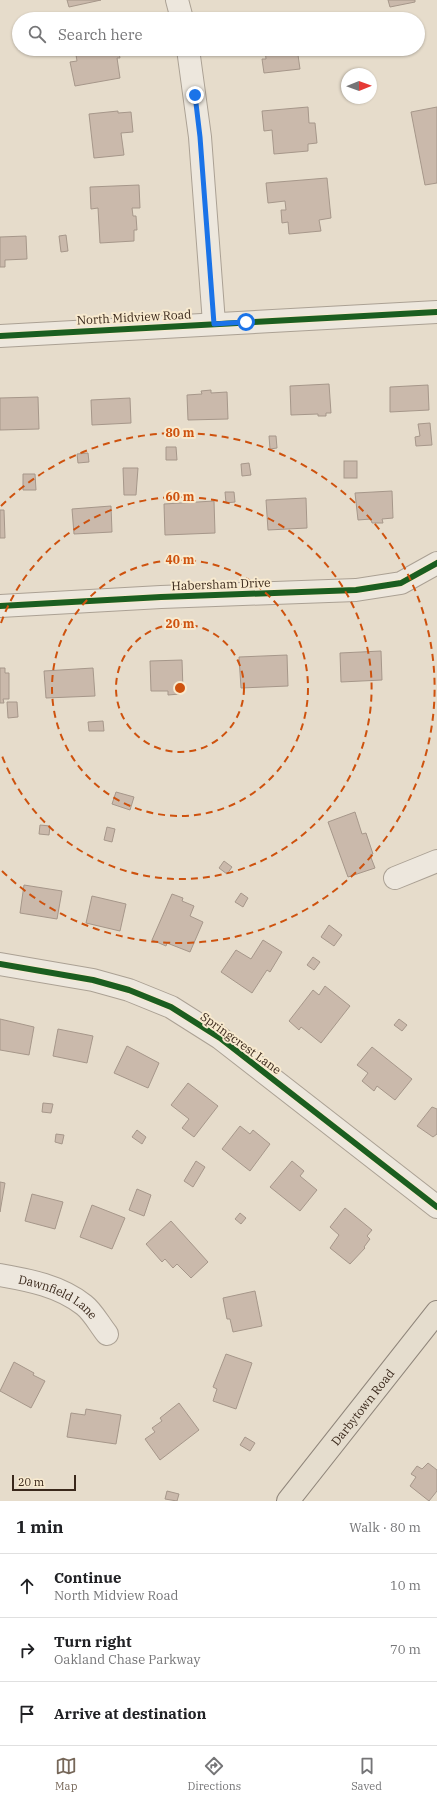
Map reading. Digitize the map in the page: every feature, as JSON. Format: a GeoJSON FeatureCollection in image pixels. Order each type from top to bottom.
{"type":"FeatureCollection","features":[{"type":"Feature","properties":{"kind":"main road","name":"Darbytown Road"},"geometry":{"type":"LineString","coordinates":[[288,1501],[437,1312]]}},
{"type":"Feature","properties":{"kind":"street"},"geometry":{"type":"LineString","coordinates":[[178,0],[181,12]]}},
{"type":"Feature","properties":{"kind":"street"},"geometry":{"type":"LineString","coordinates":[[189,56],[200,137],[214,324]]}},
{"type":"Feature","properties":{"kind":"street","name":"North Midview Road"},"geometry":{"type":"LineString","coordinates":[[0,336],[437,312]]}},
{"type":"Feature","properties":{"kind":"street","name":"Habersham Drive"},"geometry":{"type":"LineString","coordinates":[[0,606],[161,597],[370,589],[401,583],[437,563]]}},
{"type":"Feature","properties":{"kind":"street"},"geometry":{"type":"LineString","coordinates":[[395,878],[437,861]]}},
{"type":"Feature","properties":{"kind":"street","name":"Springcrest Lane"},"geometry":{"type":"LineString","coordinates":[[0,964],[93,980],[129,990],[171,1007],[220,1038],[437,1207]]}},
{"type":"Feature","properties":{"kind":"street","name":"Dawnfield Lane"},"geometry":{"type":"LineString","coordinates":[[0,1275],[26,1279],[51,1287],[71,1296],[85,1306],[107,1334]]}},
{"type":"Feature","properties":{"kind":"building"},"geometry":{"type":"Polygon","coordinates":[[[67,0],[101,0],[69,7],[67,0]]]}},
{"type":"Feature","properties":{"kind":"building"},"geometry":{"type":"Polygon","coordinates":[[[388,0],[415,0],[415,2],[390,7],[388,0]]]}},
{"type":"Feature","properties":{"kind":"building"},"geometry":{"type":"Polygon","coordinates":[[[76,56],[120,56],[120,58],[117,58],[120,78],[75,86],[70,62],[77,61],[76,56]]]}},
{"type":"Feature","properties":{"kind":"building"},"geometry":{"type":"Polygon","coordinates":[[[266,56],[298,56],[300,69],[264,73],[262,59],[266,59],[266,56]]]}},
{"type":"Feature","properties":{"kind":"building"},"geometry":{"type":"Polygon","coordinates":[[[308,107],[309,123],[315,123],[317,143],[308,144],[308,151],[274,154],[272,130],[264,131],[262,111],[308,107]]]}},
{"type":"Feature","properties":{"kind":"building"},"geometry":{"type":"Polygon","coordinates":[[[437,107],[437,183],[425,185],[411,112],[437,107]]]}},
{"type":"Feature","properties":{"kind":"building"},"geometry":{"type":"Polygon","coordinates":[[[118,111],[118,113],[131,112],[133,132],[121,133],[124,155],[94,158],[89,114],[118,111]]]}},
{"type":"Feature","properties":{"kind":"building"},"geometry":{"type":"Polygon","coordinates":[[[327,178],[331,218],[319,220],[321,231],[289,234],[288,222],[282,223],[281,210],[286,210],[285,201],[268,203],[266,183],[327,178]]]}},
{"type":"Feature","properties":{"kind":"building"},"geometry":{"type":"Polygon","coordinates":[[[139,185],[140,208],[132,208],[133,216],[136,216],[137,230],[134,230],[134,241],[100,243],[98,208],[91,209],[90,187],[139,185]]]}},
{"type":"Feature","properties":{"kind":"building"},"geometry":{"type":"Polygon","coordinates":[[[66,235],[68,251],[61,252],[59,236],[66,235]]]}},
{"type":"Feature","properties":{"kind":"building"},"geometry":{"type":"Polygon","coordinates":[[[26,236],[27,259],[5,260],[5,267],[0,267],[0,237],[26,236]]]}},
{"type":"Feature","properties":{"kind":"building"},"geometry":{"type":"Polygon","coordinates":[[[329,384],[331,413],[326,413],[326,416],[318,416],[318,414],[291,415],[290,386],[329,384]]]}},
{"type":"Feature","properties":{"kind":"building"},"geometry":{"type":"Polygon","coordinates":[[[428,385],[429,410],[390,412],[390,387],[428,385]]]}},
{"type":"Feature","properties":{"kind":"building"},"geometry":{"type":"Polygon","coordinates":[[[211,390],[211,393],[227,392],[228,419],[188,420],[187,395],[202,394],[201,391],[211,390]]]}},
{"type":"Feature","properties":{"kind":"building"},"geometry":{"type":"Polygon","coordinates":[[[38,397],[39,429],[0,430],[0,398],[38,397]]]}},
{"type":"Feature","properties":{"kind":"building"},"geometry":{"type":"Polygon","coordinates":[[[130,398],[131,423],[92,425],[91,400],[130,398]]]}},
{"type":"Feature","properties":{"kind":"building"},"geometry":{"type":"Polygon","coordinates":[[[430,423],[432,445],[416,446],[415,437],[420,436],[418,424],[430,423]]]}},
{"type":"Feature","properties":{"kind":"building"},"geometry":{"type":"Polygon","coordinates":[[[269,436],[276,436],[277,448],[270,449],[269,436]]]}},
{"type":"Feature","properties":{"kind":"building"},"geometry":{"type":"Polygon","coordinates":[[[166,447],[176,447],[177,460],[166,460],[166,447]]]}},
{"type":"Feature","properties":{"kind":"building"},"geometry":{"type":"Polygon","coordinates":[[[88,453],[89,462],[78,463],[77,454],[88,453]]]}},
{"type":"Feature","properties":{"kind":"building"},"geometry":{"type":"Polygon","coordinates":[[[344,461],[357,461],[357,478],[344,478],[344,461]]]}},
{"type":"Feature","properties":{"kind":"building"},"geometry":{"type":"Polygon","coordinates":[[[249,463],[251,475],[242,476],[241,464],[249,463]]]}},
{"type":"Feature","properties":{"kind":"building"},"geometry":{"type":"Polygon","coordinates":[[[123,468],[138,468],[136,495],[124,495],[123,468]]]}},
{"type":"Feature","properties":{"kind":"building"},"geometry":{"type":"Polygon","coordinates":[[[23,474],[35,474],[36,490],[23,490],[23,474]]]}},
{"type":"Feature","properties":{"kind":"building"},"geometry":{"type":"Polygon","coordinates":[[[392,491],[393,518],[382,519],[383,523],[372,523],[371,519],[358,520],[355,493],[392,491]]]}},
{"type":"Feature","properties":{"kind":"building"},"geometry":{"type":"Polygon","coordinates":[[[225,492],[234,492],[235,502],[226,503],[225,492]]]}},
{"type":"Feature","properties":{"kind":"building"},"geometry":{"type":"Polygon","coordinates":[[[306,498],[307,528],[268,530],[266,500],[306,498]]]}},
{"type":"Feature","properties":{"kind":"building"},"geometry":{"type":"Polygon","coordinates":[[[214,501],[215,533],[165,535],[164,504],[214,501]]]}},
{"type":"Feature","properties":{"kind":"building"},"geometry":{"type":"Polygon","coordinates":[[[111,506],[112,532],[74,534],[72,509],[111,506]]]}},
{"type":"Feature","properties":{"kind":"building"},"geometry":{"type":"Polygon","coordinates":[[[0,510],[4,510],[5,538],[0,538],[0,510]]]}},
{"type":"Feature","properties":{"kind":"building"},"geometry":{"type":"Polygon","coordinates":[[[381,651],[382,680],[341,682],[340,653],[381,651]]]}},
{"type":"Feature","properties":{"kind":"building"},"geometry":{"type":"Polygon","coordinates":[[[287,655],[288,686],[241,688],[239,657],[287,655]]]}},
{"type":"Feature","properties":{"kind":"building"},"geometry":{"type":"Polygon","coordinates":[[[182,660],[183,690],[180,690],[180,694],[168,695],[168,691],[151,691],[150,661],[182,660]]]}},
{"type":"Feature","properties":{"kind":"building"},"geometry":{"type":"Polygon","coordinates":[[[0,668],[5,668],[5,673],[9,673],[9,699],[3,699],[4,703],[0,703],[0,668]]]}},
{"type":"Feature","properties":{"kind":"building"},"geometry":{"type":"Polygon","coordinates":[[[93,668],[95,696],[46,698],[44,671],[93,668]]]}},
{"type":"Feature","properties":{"kind":"building"},"geometry":{"type":"Polygon","coordinates":[[[7,702],[17,702],[18,717],[8,718],[7,702]]]}},
{"type":"Feature","properties":{"kind":"building"},"geometry":{"type":"Polygon","coordinates":[[[103,721],[104,731],[89,731],[88,722],[103,721]]]}},
{"type":"Feature","properties":{"kind":"building"},"geometry":{"type":"Polygon","coordinates":[[[116,792],[134,797],[130,810],[112,804],[116,792]]]}},
{"type":"Feature","properties":{"kind":"building"},"geometry":{"type":"Polygon","coordinates":[[[355,812],[362,834],[366,833],[373,854],[370,855],[375,868],[348,877],[328,822],[355,812]]]}},
{"type":"Feature","properties":{"kind":"building"},"geometry":{"type":"Polygon","coordinates":[[[40,825],[50,826],[49,835],[39,834],[40,825]]]}},
{"type":"Feature","properties":{"kind":"building"},"geometry":{"type":"Polygon","coordinates":[[[107,827],[115,829],[112,842],[104,840],[107,827]]]}},
{"type":"Feature","properties":{"kind":"building"},"geometry":{"type":"Polygon","coordinates":[[[224,861],[232,867],[227,874],[219,868],[224,861]]]}},
{"type":"Feature","properties":{"kind":"building"},"geometry":{"type":"Polygon","coordinates":[[[24,885],[62,891],[57,919],[20,913],[24,885]]]}},
{"type":"Feature","properties":{"kind":"building"},"geometry":{"type":"Polygon","coordinates":[[[241,893],[248,898],[243,907],[235,902],[241,893]]]}},
{"type":"Feature","properties":{"kind":"building"},"geometry":{"type":"Polygon","coordinates":[[[172,894],[183,898],[182,901],[194,906],[190,916],[203,922],[190,952],[167,943],[166,946],[152,940],[172,894]]]}},
{"type":"Feature","properties":{"kind":"building"},"geometry":{"type":"Polygon","coordinates":[[[92,896],[126,904],[120,931],[86,923],[92,896]]]}},
{"type":"Feature","properties":{"kind":"building"},"geometry":{"type":"Polygon","coordinates":[[[329,925],[342,935],[334,946],[321,937],[329,925]]]}},
{"type":"Feature","properties":{"kind":"building"},"geometry":{"type":"Polygon","coordinates":[[[263,940],[282,952],[270,972],[267,970],[252,993],[221,972],[236,950],[251,959],[263,940]]]}},
{"type":"Feature","properties":{"kind":"building"},"geometry":{"type":"Polygon","coordinates":[[[313,957],[320,962],[314,970],[307,965],[313,957]]]}},
{"type":"Feature","properties":{"kind":"building"},"geometry":{"type":"Polygon","coordinates":[[[325,986],[350,1006],[321,1043],[301,1027],[299,1030],[289,1021],[313,990],[319,995],[325,986]]]}},
{"type":"Feature","properties":{"kind":"building"},"geometry":{"type":"Polygon","coordinates":[[[0,1019],[34,1027],[29,1055],[0,1050],[0,1019]]]}},
{"type":"Feature","properties":{"kind":"building"},"geometry":{"type":"Polygon","coordinates":[[[399,1019],[407,1025],[402,1031],[394,1025],[399,1019]]]}},
{"type":"Feature","properties":{"kind":"building"},"geometry":{"type":"Polygon","coordinates":[[[58,1029],[93,1036],[87,1063],[53,1056],[58,1029]]]}},
{"type":"Feature","properties":{"kind":"building"},"geometry":{"type":"Polygon","coordinates":[[[127,1046],[159,1063],[148,1088],[114,1073],[127,1046]]]}},
{"type":"Feature","properties":{"kind":"building"},"geometry":{"type":"Polygon","coordinates":[[[372,1047],[412,1079],[395,1100],[377,1086],[374,1091],[362,1081],[368,1073],[357,1065],[372,1047]]]}},
{"type":"Feature","properties":{"kind":"building"},"geometry":{"type":"Polygon","coordinates":[[[188,1083],[218,1106],[194,1137],[182,1128],[189,1119],[171,1105],[188,1083]]]}},
{"type":"Feature","properties":{"kind":"building"},"geometry":{"type":"Polygon","coordinates":[[[43,1103],[53,1104],[51,1113],[42,1112],[43,1103]]]}},
{"type":"Feature","properties":{"kind":"building"},"geometry":{"type":"Polygon","coordinates":[[[432,1107],[437,1109],[437,1134],[433,1137],[417,1126],[432,1107]]]}},
{"type":"Feature","properties":{"kind":"building"},"geometry":{"type":"Polygon","coordinates":[[[240,1126],[250,1134],[253,1130],[270,1144],[250,1171],[222,1149],[240,1126]]]}},
{"type":"Feature","properties":{"kind":"building"},"geometry":{"type":"Polygon","coordinates":[[[137,1130],[146,1137],[142,1144],[132,1137],[137,1130]]]}},
{"type":"Feature","properties":{"kind":"building"},"geometry":{"type":"Polygon","coordinates":[[[56,1134],[64,1135],[62,1144],[55,1142],[56,1134]]]}},
{"type":"Feature","properties":{"kind":"building"},"geometry":{"type":"Polygon","coordinates":[[[196,1161],[205,1167],[193,1187],[184,1181],[196,1161]]]}},
{"type":"Feature","properties":{"kind":"building"},"geometry":{"type":"Polygon","coordinates":[[[292,1161],[304,1171],[300,1176],[317,1190],[300,1211],[270,1187],[292,1161]]]}},
{"type":"Feature","properties":{"kind":"building"},"geometry":{"type":"Polygon","coordinates":[[[0,1182],[5,1183],[0,1212],[0,1182]]]}},
{"type":"Feature","properties":{"kind":"building"},"geometry":{"type":"Polygon","coordinates":[[[137,1189],[151,1195],[144,1216],[129,1210],[137,1189]]]}},
{"type":"Feature","properties":{"kind":"building"},"geometry":{"type":"Polygon","coordinates":[[[32,1194],[63,1202],[55,1229],[25,1221],[32,1194]]]}},
{"type":"Feature","properties":{"kind":"building"},"geometry":{"type":"Polygon","coordinates":[[[92,1205],[125,1218],[112,1249],[80,1237],[92,1205]]]}},
{"type":"Feature","properties":{"kind":"building"},"geometry":{"type":"Polygon","coordinates":[[[345,1208],[372,1230],[367,1236],[370,1239],[364,1247],[365,1248],[350,1264],[330,1248],[339,1235],[330,1227],[345,1208]]]}},
{"type":"Feature","properties":{"kind":"building"},"geometry":{"type":"Polygon","coordinates":[[[240,1213],[246,1218],[241,1224],[235,1219],[240,1213]]]}},
{"type":"Feature","properties":{"kind":"building"},"geometry":{"type":"Polygon","coordinates":[[[171,1221],[208,1262],[191,1278],[177,1264],[173,1268],[165,1259],[162,1262],[146,1244],[171,1221]]]}},
{"type":"Feature","properties":{"kind":"building"},"geometry":{"type":"Polygon","coordinates":[[[255,1291],[262,1326],[233,1332],[230,1319],[227,1319],[223,1298],[255,1291]]]}},
{"type":"Feature","properties":{"kind":"building"},"geometry":{"type":"Polygon","coordinates":[[[226,1354],[252,1363],[236,1409],[213,1401],[217,1389],[213,1387],[226,1354]]]}},
{"type":"Feature","properties":{"kind":"building"},"geometry":{"type":"Polygon","coordinates":[[[14,1362],[45,1381],[31,1408],[0,1391],[14,1362]]]}},
{"type":"Feature","properties":{"kind":"building"},"geometry":{"type":"Polygon","coordinates":[[[179,1403],[199,1430],[160,1460],[145,1439],[155,1432],[152,1428],[162,1421],[160,1418],[179,1403]]]}},
{"type":"Feature","properties":{"kind":"building"},"geometry":{"type":"Polygon","coordinates":[[[86,1409],[121,1415],[116,1444],[67,1437],[71,1413],[85,1415],[86,1409]]]}},
{"type":"Feature","properties":{"kind":"building"},"geometry":{"type":"Polygon","coordinates":[[[245,1437],[255,1443],[250,1451],[240,1445],[245,1437]]]}},
{"type":"Feature","properties":{"kind":"building"},"geometry":{"type":"Polygon","coordinates":[[[428,1463],[437,1470],[437,1491],[429,1501],[410,1486],[416,1477],[411,1474],[417,1466],[422,1469],[428,1463]]]}},
{"type":"Feature","properties":{"kind":"building"},"geometry":{"type":"Polygon","coordinates":[[[167,1491],[179,1494],[177,1501],[165,1499],[167,1491]]]}},
{"type":"Feature","properties":{"kind":"cycle path"},"geometry":{"type":"LineString","coordinates":[[0,336],[437,312]]}},
{"type":"Feature","properties":{"kind":"cycle path"},"geometry":{"type":"LineString","coordinates":[[0,606],[161,597],[356,590],[401,583],[437,563]]}},
{"type":"Feature","properties":{"kind":"cycle path"},"geometry":{"type":"LineString","coordinates":[[0,964],[93,980],[129,990],[171,1007],[220,1038],[437,1207]]}},
{"type":"Feature","properties":{"kind":"route"},"geometry":{"type":"LineString","coordinates":[[195,95],[200,137],[214,324],[246,322]]}}]}
